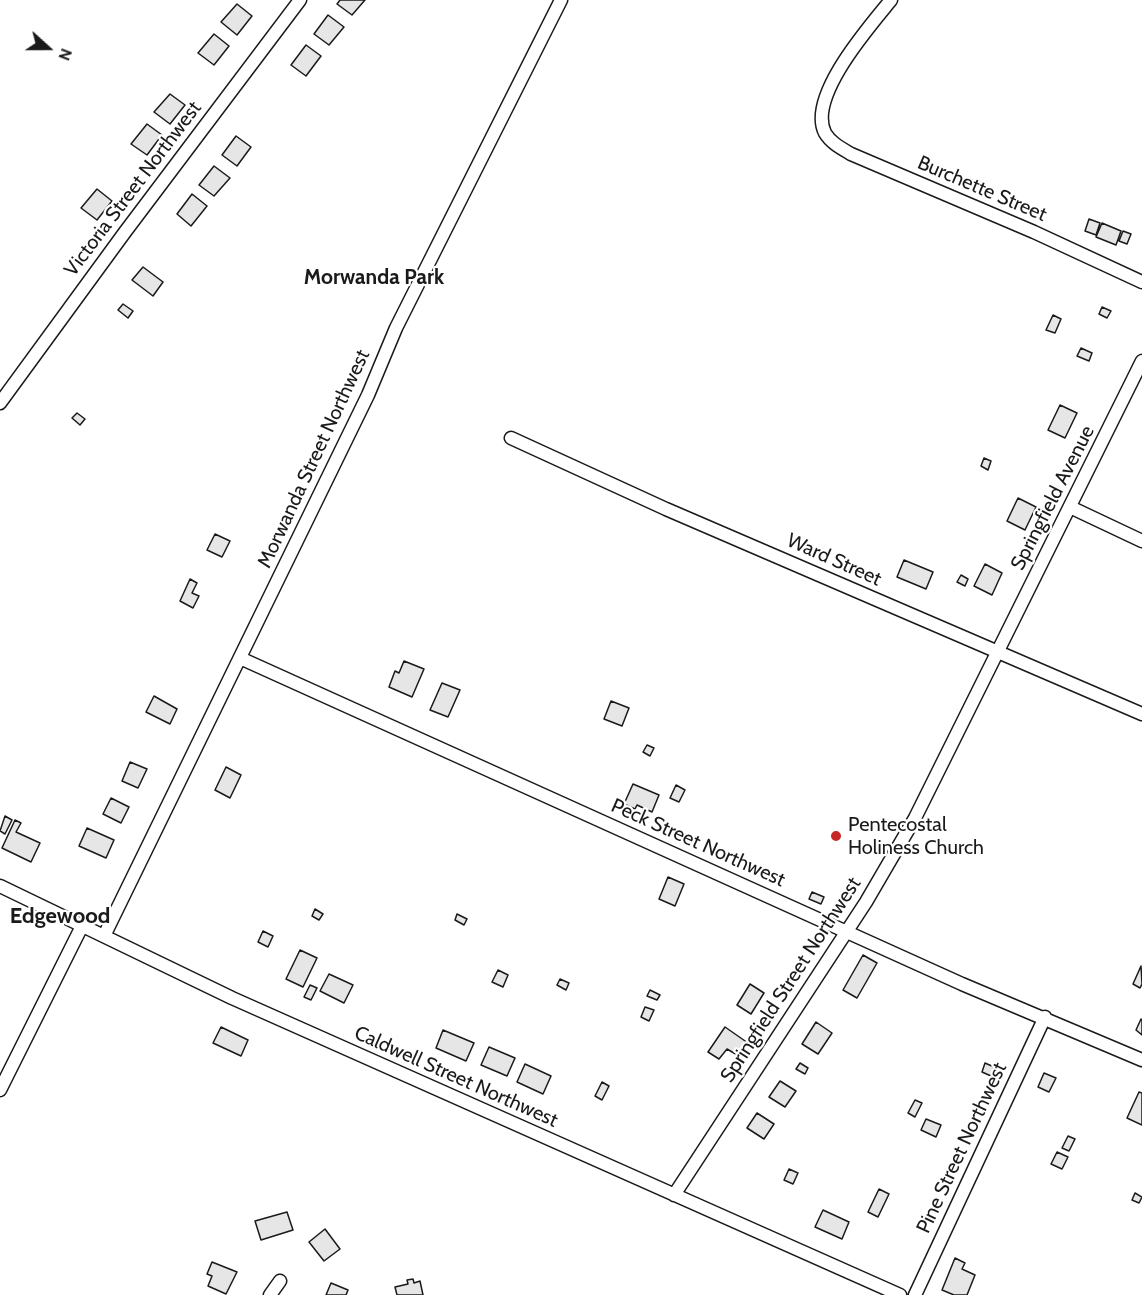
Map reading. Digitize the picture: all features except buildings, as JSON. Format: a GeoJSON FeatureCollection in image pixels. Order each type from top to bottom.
{"type":"FeatureCollection","features":[{"type":"Feature","properties":{"kind":"street","name":"Victoria Street Northwest"},"geometry":{"type":"LineString","coordinates":[[0,403],[125,232],[300,0]]}},
{"type":"Feature","properties":{"kind":"street","name":"Morwanda Street Northwest"},"geometry":{"type":"LineString","coordinates":[[104,936],[363,405],[396,328],[561,0]]}},
{"type":"Feature","properties":{"kind":"street","name":"Burchette Street"},"geometry":{"type":"LineString","coordinates":[[891,0],[841,68],[824,101],[822,117],[829,139],[850,154],[1034,232],[1142,282]]}},
{"type":"Feature","properties":{"kind":"street","name":"Springfield Avenue"},"geometry":{"type":"LineString","coordinates":[[998,653],[1142,361]]}},
{"type":"Feature","properties":{"kind":"street","name":"Ward Street"},"geometry":{"type":"LineString","coordinates":[[511,438],[634,495],[1142,714]]}},
{"type":"Feature","properties":{"kind":"street"},"geometry":{"type":"LineString","coordinates":[[1070,507],[1142,541]]}},
{"type":"Feature","properties":{"kind":"street","name":"Springfield Street Northwest"},"geometry":{"type":"LineString","coordinates":[[674,1195],[847,932],[915,818],[998,653]]}},
{"type":"Feature","properties":{"kind":"street","name":"Peck Street Northwest"},"geometry":{"type":"LineString","coordinates":[[240,658],[847,932],[1142,1060]]}},
{"type":"Feature","properties":{"kind":"street","name":"Caldwell Street Northwest"},"geometry":{"type":"LineString","coordinates":[[0,886],[232,998],[900,1295]]}},
{"type":"Feature","properties":{"kind":"street"},"geometry":{"type":"LineString","coordinates":[[0,1090],[82,926]]}},
{"type":"Feature","properties":{"kind":"street","name":"Pine Street Northwest"},"geometry":{"type":"LineString","coordinates":[[915,1295],[1045,1017]]}},
{"type":"Feature","properties":{"kind":"street"},"geometry":{"type":"LineString","coordinates":[[270,1295],[280,1281]]}},
{"type":"Feature","properties":{"kind":"place","name":"Pentecostal Holiness Church"},"geometry":{"type":"Point","coordinates":[836,836]}},
{"type":"Feature","properties":{"kind":"district","name":"Morwanda Park"},"geometry":{"type":"Point","coordinates":[374,278]}},
{"type":"Feature","properties":{"kind":"district","name":"Edgewood"},"geometry":{"type":"Point","coordinates":[60,917]}}]}
